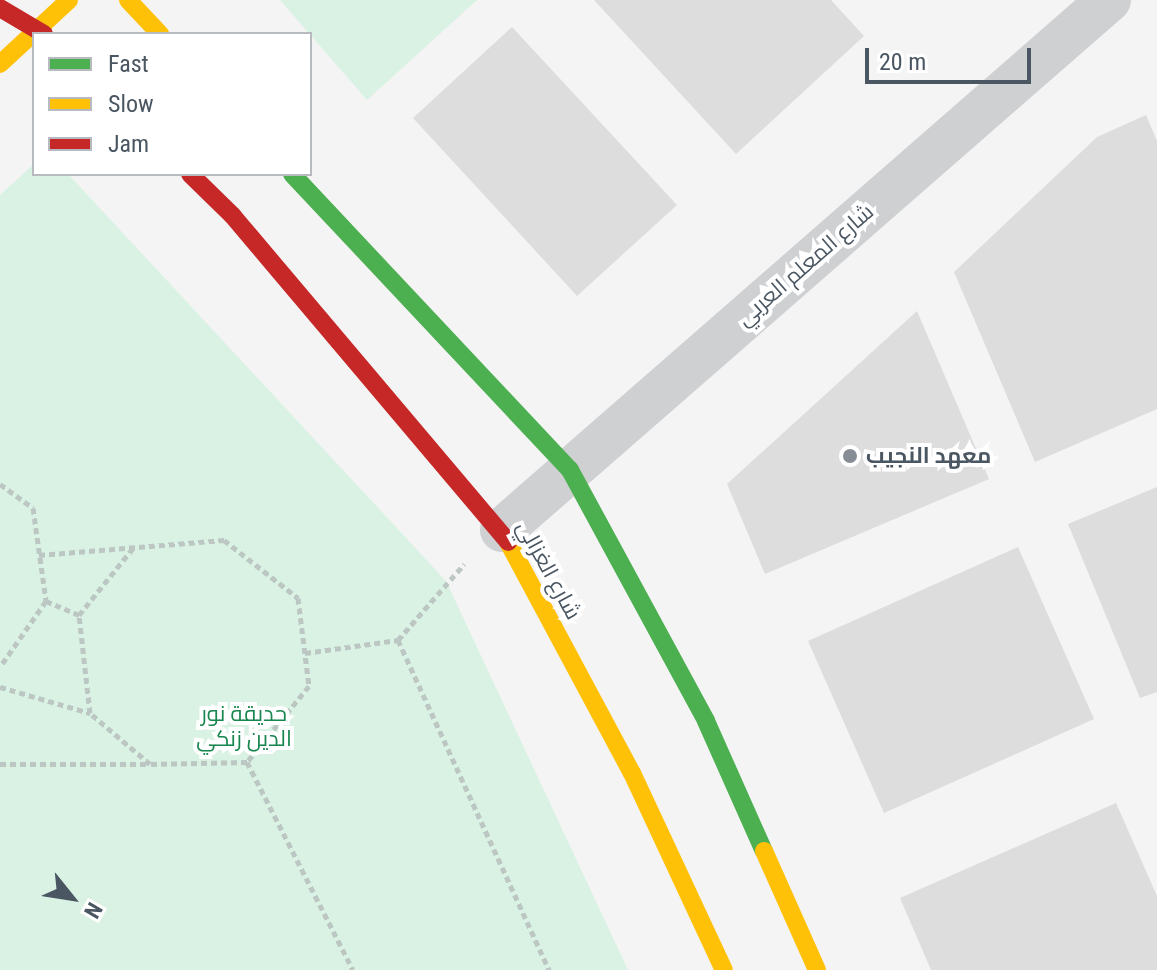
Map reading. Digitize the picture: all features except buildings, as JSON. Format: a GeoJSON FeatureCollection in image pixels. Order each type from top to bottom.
{"type":"FeatureCollection","features":[{"type":"Feature","properties":{"kind":"main road"},"geometry":{"type":"LineString","coordinates":[[0,8],[41,31],[69,0]]}},
{"type":"Feature","properties":{"kind":"main road"},"geometry":{"type":"LineString","coordinates":[[128,0],[158,32]]}},
{"type":"Feature","properties":{"kind":"main road"},"geometry":{"type":"LineString","coordinates":[[0,64],[32,38]]}},
{"type":"Feature","properties":{"kind":"main road","name":"شارع الغزالي"},"geometry":{"type":"LineString","coordinates":[[192,176],[232,215],[502,530],[632,773],[724,970]]}},
{"type":"Feature","properties":{"kind":"main road"},"geometry":{"type":"LineString","coordinates":[[294,176],[570,470],[706,721],[817,970]]}},
{"type":"Feature","properties":{"kind":"street","name":"شارع المعلم العربي"},"geometry":{"type":"LineString","coordinates":[[502,530],[1109,0]]}},
{"type":"Feature","properties":{"kind":"path"},"geometry":{"type":"LineString","coordinates":[[0,484],[33,508],[46,601],[0,667]]}},
{"type":"Feature","properties":{"kind":"path"},"geometry":{"type":"LineString","coordinates":[[305,653],[398,640],[446,581],[502,530]]}},
{"type":"Feature","properties":{"kind":"path"},"geometry":{"type":"LineString","coordinates":[[0,764],[247,762],[309,686],[298,598],[224,540],[39,555]]}},
{"type":"Feature","properties":{"kind":"path"},"geometry":{"type":"LineString","coordinates":[[90,713],[79,615],[133,548]]}},
{"type":"Feature","properties":{"kind":"path"},"geometry":{"type":"LineString","coordinates":[[46,601],[79,615]]}},
{"type":"Feature","properties":{"kind":"path"},"geometry":{"type":"LineString","coordinates":[[398,640],[549,970]]}},
{"type":"Feature","properties":{"kind":"path"},"geometry":{"type":"LineString","coordinates":[[0,687],[90,713],[150,764]]}},
{"type":"Feature","properties":{"kind":"path"},"geometry":{"type":"LineString","coordinates":[[247,762],[353,970]]}},
{"type":"Feature","properties":{"kind":"green space"},"geometry":{"type":"Polygon","coordinates":[[[280,0],[477,0],[367,100],[312,37],[312,32],[308,32],[280,0]]]}},
{"type":"Feature","properties":{"kind":"green space","name":"حديقة نور الدين زنكي"},"geometry":{"type":"Polygon","coordinates":[[[32,166],[32,176],[70,176],[446,581],[628,970],[0,970],[0,195],[32,166]]]}},
{"type":"Feature","properties":{"kind":"traffic: fast"},"geometry":{"type":"LineString","coordinates":[[294,176],[570,470],[706,721],[764,851]]}},
{"type":"Feature","properties":{"kind":"traffic: slow"},"geometry":{"type":"LineString","coordinates":[[34,32],[69,0]]}},
{"type":"Feature","properties":{"kind":"traffic: slow"},"geometry":{"type":"LineString","coordinates":[[128,0],[158,32]]}},
{"type":"Feature","properties":{"kind":"traffic: slow"},"geometry":{"type":"LineString","coordinates":[[0,64],[32,34]]}},
{"type":"Feature","properties":{"kind":"traffic: slow"},"geometry":{"type":"LineString","coordinates":[[508,542],[632,773],[724,970]]}},
{"type":"Feature","properties":{"kind":"traffic: slow"},"geometry":{"type":"LineString","coordinates":[[764,851],[817,970]]}},
{"type":"Feature","properties":{"kind":"traffic: jam"},"geometry":{"type":"LineString","coordinates":[[0,8],[41,32]]}},
{"type":"Feature","properties":{"kind":"traffic: jam"},"geometry":{"type":"LineString","coordinates":[[192,176],[232,215],[508,542]]}},
{"type":"Feature","properties":{"kind":"place","name":"معهد النجيب"},"geometry":{"type":"Point","coordinates":[850,456]}}]}
